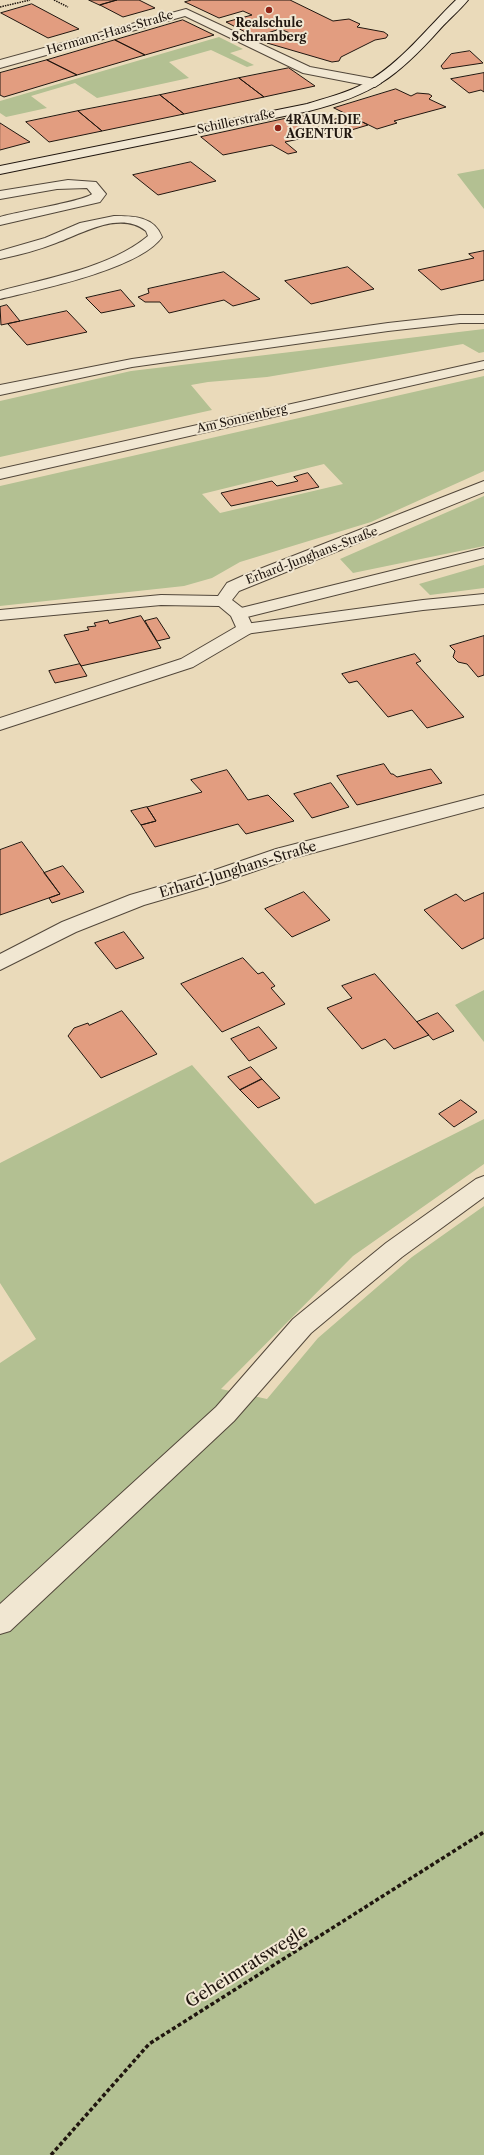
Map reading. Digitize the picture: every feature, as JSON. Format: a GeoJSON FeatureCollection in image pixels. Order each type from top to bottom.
{"type":"FeatureCollection","features":[{"type":"Feature","properties":{"kind":"street","name":"Schillerstraße"},"geometry":{"type":"LineString","coordinates":[[0,170],[309,107],[352,93],[375,83],[401,63],[462,0]]}},
{"type":"Feature","properties":{"kind":"street","name":"Hermann-Haas-Straße"},"geometry":{"type":"LineString","coordinates":[[0,64],[186,12],[307,70],[375,83]]}},
{"type":"Feature","properties":{"kind":"street"},"geometry":{"type":"LineString","coordinates":[[0,195],[54,185],[80,183],[91,185],[99,194],[95,199],[70,206],[24,214],[0,221]]}},
{"type":"Feature","properties":{"kind":"street"},"geometry":{"type":"LineString","coordinates":[[0,256],[60,237],[86,226],[104,222],[130,220],[141,222],[151,226],[155,232],[155,238],[148,246],[110,263],[0,295]]}},
{"type":"Feature","properties":{"kind":"street"},"geometry":{"type":"LineString","coordinates":[[0,390],[132,363],[388,327],[460,319],[484,319]]}},
{"type":"Feature","properties":{"kind":"street","name":"Am Sonnenberg"},"geometry":{"type":"LineString","coordinates":[[0,474],[484,365]]}},
{"type":"Feature","properties":{"kind":"street","name":"Erhard-Junghans-Straße"},"geometry":{"type":"LineString","coordinates":[[223,601],[233,587],[253,578],[371,533],[484,486]]}},
{"type":"Feature","properties":{"kind":"street"},"geometry":{"type":"LineString","coordinates":[[0,724],[186,664],[242,621],[484,553]]}},
{"type":"Feature","properties":{"kind":"street"},"geometry":{"type":"LineString","coordinates":[[242,621],[484,599]]}},
{"type":"Feature","properties":{"kind":"street"},"geometry":{"type":"LineString","coordinates":[[0,616],[161,600],[223,601],[242,621]]}},
{"type":"Feature","properties":{"kind":"street","name":"Erhard-Junghans-Straße"},"geometry":{"type":"LineString","coordinates":[[0,963],[69,927],[137,900],[216,877],[283,854],[484,800]]}},
{"type":"Feature","properties":{"kind":"street"},"geometry":{"type":"LineString","coordinates":[[0,1622],[225,1414],[302,1326],[394,1250],[484,1185]]}},
{"type":"Feature","properties":{"kind":"path"},"geometry":{"type":"LineString","coordinates":[[0,7],[30,0]]}},
{"type":"Feature","properties":{"kind":"path","name":"Geheimratswegle"},"geometry":{"type":"LineString","coordinates":[[51,2155],[149,2044],[484,1832]]}},
{"type":"Feature","properties":{"kind":"green space"},"geometry":{"type":"Polygon","coordinates":[[[219,37],[243,49],[230,53],[254,65],[247,67],[211,50],[169,62],[189,78],[97,98],[75,83],[31,96],[47,108],[6,117],[0,113],[0,101],[219,37]]]}},
{"type":"Feature","properties":{"kind":"green space"},"geometry":{"type":"Polygon","coordinates":[[[484,169],[484,209],[457,174],[484,169]]]}},
{"type":"Feature","properties":{"kind":"green space"},"geometry":{"type":"Polygon","coordinates":[[[484,329],[484,352],[479,353],[463,344],[267,377],[208,382],[191,385],[212,410],[0,457],[0,401],[131,371],[484,329]]]}},
{"type":"Feature","properties":{"kind":"green space"},"geometry":{"type":"Polygon","coordinates":[[[484,376],[484,471],[371,522],[240,562],[212,578],[184,586],[0,606],[0,486],[484,376]],[[324,464],[202,494],[220,513],[343,484],[324,464]]]}},
{"type":"Feature","properties":{"kind":"green space"},"geometry":{"type":"Polygon","coordinates":[[[484,496],[484,546],[353,573],[340,559],[484,496]]]}},
{"type":"Feature","properties":{"kind":"green space"},"geometry":{"type":"Polygon","coordinates":[[[484,565],[484,588],[430,595],[419,584],[484,565]]]}},
{"type":"Feature","properties":{"kind":"green space"},"geometry":{"type":"Polygon","coordinates":[[[484,990],[484,1042],[455,1005],[484,990]]]}},
{"type":"Feature","properties":{"kind":"green space"},"geometry":{"type":"Polygon","coordinates":[[[192,1065],[315,1204],[484,1119],[484,1164],[353,1256],[221,1389],[267,1399],[318,1338],[412,1257],[484,1206],[484,2155],[0,2155],[0,1363],[36,1339],[0,1283],[0,1163],[192,1065]]]}},
{"type":"Feature","properties":{"kind":"building"},"geometry":{"type":"Polygon","coordinates":[[[89,0],[117,0],[100,5],[89,0]]]}},
{"type":"Feature","properties":{"kind":"building"},"geometry":{"type":"Polygon","coordinates":[[[117,0],[139,0],[155,8],[123,17],[100,5],[117,0]]]}},
{"type":"Feature","properties":{"kind":"building"},"geometry":{"type":"Polygon","coordinates":[[[192,0],[290,0],[333,21],[349,19],[360,24],[357,27],[384,32],[388,35],[386,38],[375,40],[341,57],[339,61],[332,62],[267,43],[290,33],[280,29],[255,37],[226,22],[252,15],[243,11],[219,18],[185,2],[192,0]]]}},
{"type":"Feature","properties":{"kind":"building"},"geometry":{"type":"Polygon","coordinates":[[[32,4],[79,29],[48,38],[1,13],[32,4]]]}},
{"type":"Feature","properties":{"kind":"building"},"geometry":{"type":"Polygon","coordinates":[[[183,20],[214,35],[145,55],[115,40],[183,20]]]}},
{"type":"Feature","properties":{"kind":"building"},"geometry":{"type":"Polygon","coordinates":[[[115,40],[145,55],[77,75],[47,60],[115,40]]]}},
{"type":"Feature","properties":{"kind":"building"},"geometry":{"type":"Polygon","coordinates":[[[470,51],[483,63],[443,69],[441,66],[451,54],[470,51]]]}},
{"type":"Feature","properties":{"kind":"building"},"geometry":{"type":"Polygon","coordinates":[[[47,60],[77,75],[4,97],[0,95],[0,73],[47,60]]]}},
{"type":"Feature","properties":{"kind":"building"},"geometry":{"type":"Polygon","coordinates":[[[289,68],[315,86],[264,97],[239,78],[289,68]]]}},
{"type":"Feature","properties":{"kind":"building"},"geometry":{"type":"Polygon","coordinates":[[[484,73],[484,92],[481,90],[469,93],[451,79],[484,73]]]}},
{"type":"Feature","properties":{"kind":"building"},"geometry":{"type":"Polygon","coordinates":[[[239,78],[264,97],[184,114],[160,95],[239,78]]]}},
{"type":"Feature","properties":{"kind":"building"},"geometry":{"type":"Polygon","coordinates":[[[396,89],[411,96],[417,93],[429,94],[432,96],[429,99],[446,107],[394,121],[397,123],[377,129],[334,108],[396,89]]]}},
{"type":"Feature","properties":{"kind":"building"},"geometry":{"type":"Polygon","coordinates":[[[160,95],[184,114],[102,131],[78,111],[160,95]]]}},
{"type":"Feature","properties":{"kind":"building"},"geometry":{"type":"Polygon","coordinates":[[[78,111],[102,131],[49,142],[26,122],[78,111]]]}},
{"type":"Feature","properties":{"kind":"building"},"geometry":{"type":"Polygon","coordinates":[[[302,115],[327,133],[285,142],[297,152],[288,154],[272,145],[223,155],[201,137],[302,115]]]}},
{"type":"Feature","properties":{"kind":"building"},"geometry":{"type":"Polygon","coordinates":[[[349,115],[368,125],[338,134],[320,124],[349,115]]]}},
{"type":"Feature","properties":{"kind":"building"},"geometry":{"type":"Polygon","coordinates":[[[0,123],[30,142],[0,150],[0,123]]]}},
{"type":"Feature","properties":{"kind":"building"},"geometry":{"type":"Polygon","coordinates":[[[191,162],[216,181],[158,195],[133,175],[191,162]]]}},
{"type":"Feature","properties":{"kind":"building"},"geometry":{"type":"Polygon","coordinates":[[[484,251],[484,280],[441,290],[418,270],[474,258],[469,254],[484,251]]]}},
{"type":"Feature","properties":{"kind":"building"},"geometry":{"type":"Polygon","coordinates":[[[348,267],[374,289],[311,304],[285,281],[348,267]]]}},
{"type":"Feature","properties":{"kind":"building"},"geometry":{"type":"Polygon","coordinates":[[[224,272],[260,299],[233,306],[224,300],[169,313],[160,302],[145,302],[138,297],[149,293],[148,289],[224,272]]]}},
{"type":"Feature","properties":{"kind":"building"},"geometry":{"type":"Polygon","coordinates":[[[121,290],[135,306],[101,313],[86,298],[121,290]]]}},
{"type":"Feature","properties":{"kind":"building"},"geometry":{"type":"Polygon","coordinates":[[[7,305],[20,321],[1,325],[0,307],[7,305]]]}},
{"type":"Feature","properties":{"kind":"building"},"geometry":{"type":"Polygon","coordinates":[[[67,311],[87,332],[27,345],[8,324],[67,311]]]}},
{"type":"Feature","properties":{"kind":"building"},"geometry":{"type":"Polygon","coordinates":[[[308,473],[319,487],[231,506],[221,493],[272,481],[277,486],[298,481],[294,477],[308,473]]]}},
{"type":"Feature","properties":{"kind":"building"},"geometry":{"type":"Polygon","coordinates":[[[141,616],[161,648],[81,666],[64,635],[89,630],[87,627],[96,626],[94,623],[108,620],[109,623],[141,616]]]}},
{"type":"Feature","properties":{"kind":"building"},"geometry":{"type":"Polygon","coordinates":[[[157,618],[170,638],[157,641],[145,621],[157,618]]]}},
{"type":"Feature","properties":{"kind":"building"},"geometry":{"type":"Polygon","coordinates":[[[484,636],[484,675],[478,677],[467,664],[458,662],[453,657],[455,651],[450,646],[484,636]]]}},
{"type":"Feature","properties":{"kind":"building"},"geometry":{"type":"Polygon","coordinates":[[[415,654],[421,661],[416,663],[464,717],[427,728],[412,710],[388,717],[357,681],[349,683],[342,674],[415,654]]]}},
{"type":"Feature","properties":{"kind":"building"},"geometry":{"type":"Polygon","coordinates":[[[80,664],[87,676],[55,683],[49,671],[80,664]]]}},
{"type":"Feature","properties":{"kind":"building"},"geometry":{"type":"Polygon","coordinates":[[[384,764],[391,774],[397,777],[431,769],[442,783],[357,805],[337,776],[384,764]]]}},
{"type":"Feature","properties":{"kind":"building"},"geometry":{"type":"Polygon","coordinates":[[[227,770],[248,800],[268,795],[294,821],[246,834],[238,824],[155,847],[141,825],[156,821],[147,807],[202,792],[191,780],[227,770]]]}},
{"type":"Feature","properties":{"kind":"building"},"geometry":{"type":"Polygon","coordinates":[[[331,783],[349,807],[312,818],[294,794],[331,783]]]}},
{"type":"Feature","properties":{"kind":"building"},"geometry":{"type":"Polygon","coordinates":[[[147,807],[156,821],[141,825],[131,811],[147,807]]]}},
{"type":"Feature","properties":{"kind":"building"},"geometry":{"type":"Polygon","coordinates":[[[22,842],[60,894],[0,915],[0,850],[22,842]]]}},
{"type":"Feature","properties":{"kind":"building"},"geometry":{"type":"Polygon","coordinates":[[[63,866],[84,892],[52,903],[49,898],[60,894],[44,873],[63,866]]]}},
{"type":"Feature","properties":{"kind":"building"},"geometry":{"type":"Polygon","coordinates":[[[304,892],[330,920],[292,937],[265,909],[304,892]]]}},
{"type":"Feature","properties":{"kind":"building"},"geometry":{"type":"Polygon","coordinates":[[[484,893],[484,938],[462,949],[424,910],[456,894],[464,901],[484,893]]]}},
{"type":"Feature","properties":{"kind":"building"},"geometry":{"type":"Polygon","coordinates":[[[124,932],[144,958],[116,969],[95,943],[124,932]]]}},
{"type":"Feature","properties":{"kind":"building"},"geometry":{"type":"Polygon","coordinates":[[[243,958],[258,974],[263,972],[275,986],[271,988],[285,1004],[222,1032],[181,984],[243,958]]]}},
{"type":"Feature","properties":{"kind":"building"},"geometry":{"type":"Polygon","coordinates":[[[375,974],[429,1035],[394,1049],[385,1039],[362,1049],[327,1008],[352,998],[342,986],[375,974]]]}},
{"type":"Feature","properties":{"kind":"building"},"geometry":{"type":"Polygon","coordinates":[[[122,1011],[157,1054],[101,1078],[68,1036],[74,1028],[88,1023],[89,1025],[122,1011]]]}},
{"type":"Feature","properties":{"kind":"building"},"geometry":{"type":"Polygon","coordinates":[[[438,1013],[454,1031],[433,1040],[417,1022],[438,1013]]]}},
{"type":"Feature","properties":{"kind":"building"},"geometry":{"type":"Polygon","coordinates":[[[259,1027],[277,1048],[249,1061],[231,1039],[259,1027]]]}},
{"type":"Feature","properties":{"kind":"building"},"geometry":{"type":"Polygon","coordinates":[[[251,1067],[262,1079],[240,1090],[228,1077],[251,1067]]]}},
{"type":"Feature","properties":{"kind":"building"},"geometry":{"type":"Polygon","coordinates":[[[262,1079],[280,1098],[258,1108],[240,1090],[262,1079]]]}},
{"type":"Feature","properties":{"kind":"building"},"geometry":{"type":"Polygon","coordinates":[[[461,1100],[477,1112],[454,1127],[439,1114],[461,1100]]]}},
{"type":"Feature","properties":{"kind":"place","name":"Realschule Schramberg"},"geometry":{"type":"Point","coordinates":[269,10]}},
{"type":"Feature","properties":{"kind":"place","name":"4RAUM.DIE AGENTUR"},"geometry":{"type":"Point","coordinates":[278,128]}}]}
